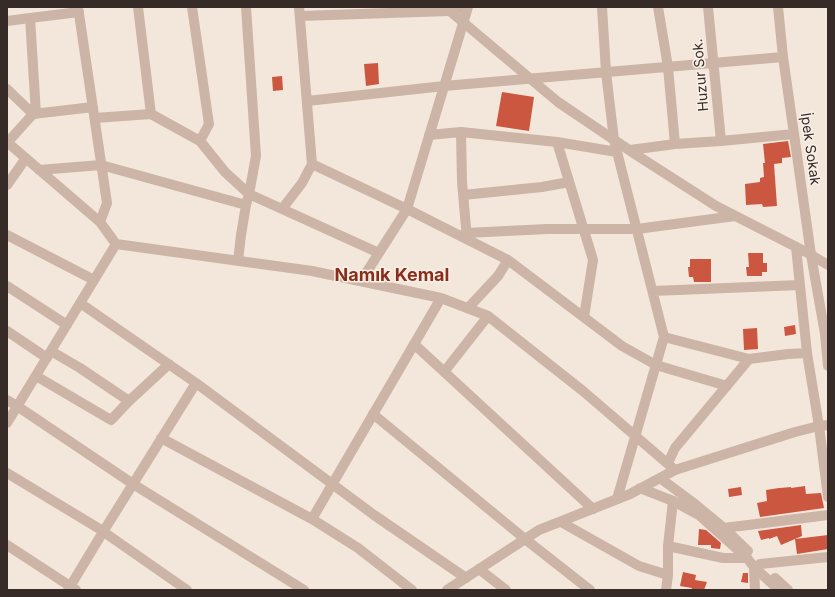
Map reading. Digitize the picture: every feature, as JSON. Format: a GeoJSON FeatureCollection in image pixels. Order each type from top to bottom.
{"type":"FeatureCollection","features":[{"type":"Feature","properties":{"kind":"street"},"geometry":{"type":"LineString","coordinates":[[138,7],[151,114]]}},
{"type":"Feature","properties":{"kind":"street"},"geometry":{"type":"LineString","coordinates":[[192,7],[209,124],[200,141]]}},
{"type":"Feature","properties":{"kind":"street"},"geometry":{"type":"LineString","coordinates":[[238,261],[246,205],[250,194],[256,156],[246,7]]}},
{"type":"Feature","properties":{"kind":"street"},"geometry":{"type":"LineString","coordinates":[[282,208],[302,183],[312,164],[300,12],[447,9],[464,7]]}},
{"type":"Feature","properties":{"kind":"street"},"geometry":{"type":"LineString","coordinates":[[361,281],[407,209],[468,7]]}},
{"type":"Feature","properties":{"kind":"street"},"geometry":{"type":"LineString","coordinates":[[602,7],[606,72],[614,140],[664,337],[617,499]]}},
{"type":"Feature","properties":{"kind":"street"},"geometry":{"type":"LineString","coordinates":[[658,7],[668,67],[675,144]]}},
{"type":"Feature","properties":{"kind":"street","name":"Huzur Sok."},"geometry":{"type":"LineString","coordinates":[[708,7],[721,141]]}},
{"type":"Feature","properties":{"kind":"street","name":"İpek Sokak"},"geometry":{"type":"LineString","coordinates":[[778,7],[783,58],[828,366]]}},
{"type":"Feature","properties":{"kind":"street"},"geometry":{"type":"LineString","coordinates":[[447,9],[558,102],[614,140],[716,206],[827,263]]}},
{"type":"Feature","properties":{"kind":"street"},"geometry":{"type":"LineString","coordinates":[[7,20],[30,18],[78,10],[107,203],[100,222]]}},
{"type":"Feature","properties":{"kind":"street"},"geometry":{"type":"LineString","coordinates":[[30,18],[35,114]]}},
{"type":"Feature","properties":{"kind":"street"},"geometry":{"type":"LineString","coordinates":[[307,101],[444,86],[783,58]]}},
{"type":"Feature","properties":{"kind":"street"},"geometry":{"type":"LineString","coordinates":[[7,89],[35,114]]}},
{"type":"Feature","properties":{"kind":"street"},"geometry":{"type":"LineString","coordinates":[[93,107],[35,114],[7,142],[100,222],[116,244],[312,271],[441,298],[468,308],[488,316],[583,391],[672,466]]}},
{"type":"Feature","properties":{"kind":"street"},"geometry":{"type":"LineString","coordinates":[[95,118],[151,114],[200,141],[226,172],[250,194],[379,253]]}},
{"type":"Feature","properties":{"kind":"street"},"geometry":{"type":"LineString","coordinates":[[429,135],[461,132],[557,142],[617,152]]}},
{"type":"Feature","properties":{"kind":"street"},"geometry":{"type":"LineString","coordinates":[[461,132],[463,194],[467,236]]}},
{"type":"Feature","properties":{"kind":"street"},"geometry":{"type":"LineString","coordinates":[[630,150],[675,144],[794,134]]}},
{"type":"Feature","properties":{"kind":"street"},"geometry":{"type":"LineString","coordinates":[[557,142],[593,260],[584,317]]}},
{"type":"Feature","properties":{"kind":"street"},"geometry":{"type":"LineString","coordinates":[[7,185],[26,158]]}},
{"type":"Feature","properties":{"kind":"street"},"geometry":{"type":"LineString","coordinates":[[312,164],[467,236],[508,260],[622,346],[656,365],[727,386]]}},
{"type":"Feature","properties":{"kind":"street"},"geometry":{"type":"LineString","coordinates":[[39,170],[101,165],[246,205]]}},
{"type":"Feature","properties":{"kind":"street"},"geometry":{"type":"LineString","coordinates":[[463,194],[542,187],[569,182]]}},
{"type":"Feature","properties":{"kind":"street"},"geometry":{"type":"LineString","coordinates":[[467,236],[546,229],[637,229],[735,216]]}},
{"type":"Feature","properties":{"kind":"street"},"geometry":{"type":"LineString","coordinates":[[7,235],[94,280]]}},
{"type":"Feature","properties":{"kind":"street"},"geometry":{"type":"LineString","coordinates":[[7,423],[116,244]]}},
{"type":"Feature","properties":{"kind":"street"},"geometry":{"type":"LineString","coordinates":[[796,247],[807,353],[823,425],[828,497]]}},
{"type":"Feature","properties":{"kind":"street"},"geometry":{"type":"LineString","coordinates":[[468,308],[498,276],[508,260]]}},
{"type":"Feature","properties":{"kind":"street"},"geometry":{"type":"LineString","coordinates":[[652,292],[800,285]]}},
{"type":"Feature","properties":{"kind":"street"},"geometry":{"type":"LineString","coordinates":[[7,286],[67,325]]}},
{"type":"Feature","properties":{"kind":"street"},"geometry":{"type":"LineString","coordinates":[[312,519],[441,298]]}},
{"type":"Feature","properties":{"kind":"street"},"geometry":{"type":"LineString","coordinates":[[80,303],[196,383],[374,515],[466,578]]}},
{"type":"Feature","properties":{"kind":"street"},"geometry":{"type":"LineString","coordinates":[[444,372],[488,316]]}},
{"type":"Feature","properties":{"kind":"street"},"geometry":{"type":"LineString","coordinates":[[7,331],[49,354],[80,368],[129,401]]}},
{"type":"Feature","properties":{"kind":"street"},"geometry":{"type":"LineString","coordinates":[[664,337],[749,359],[807,353]]}},
{"type":"Feature","properties":{"kind":"street"},"geometry":{"type":"LineString","coordinates":[[414,344],[593,509]]}},
{"type":"Feature","properties":{"kind":"street"},"geometry":{"type":"LineString","coordinates":[[672,466],[676,448],[749,359]]}},
{"type":"Feature","properties":{"kind":"street"},"geometry":{"type":"LineString","coordinates":[[36,376],[112,420],[129,401],[169,364]]}},
{"type":"Feature","properties":{"kind":"street"},"geometry":{"type":"LineString","coordinates":[[7,545],[72,589],[103,532],[196,383]]}},
{"type":"Feature","properties":{"kind":"street"},"geometry":{"type":"LineString","coordinates":[[7,400],[133,484],[304,590]]}},
{"type":"Feature","properties":{"kind":"street"},"geometry":{"type":"LineString","coordinates":[[373,414],[525,539],[590,590]]}},
{"type":"Feature","properties":{"kind":"street"},"geometry":{"type":"LineString","coordinates":[[447,590],[539,530],[593,509],[640,488],[660,478],[672,466],[823,425]]}},
{"type":"Feature","properties":{"kind":"street"},"geometry":{"type":"LineString","coordinates":[[162,438],[312,519],[358,548],[412,590]]}},
{"type":"Feature","properties":{"kind":"street"},"geometry":{"type":"LineString","coordinates":[[7,473],[103,532],[187,590]]}},
{"type":"Feature","properties":{"kind":"street"},"geometry":{"type":"LineString","coordinates":[[660,478],[724,528],[779,590]]}},
{"type":"Feature","properties":{"kind":"street"},"geometry":{"type":"LineString","coordinates":[[640,488],[673,501],[699,515],[747,558],[788,590]]}},
{"type":"Feature","properties":{"kind":"street"},"geometry":{"type":"LineString","coordinates":[[666,590],[668,574],[668,546],[673,501]]}},
{"type":"Feature","properties":{"kind":"street"},"geometry":{"type":"LineString","coordinates":[[724,528],[828,515]]}},
{"type":"Feature","properties":{"kind":"street"},"geometry":{"type":"LineString","coordinates":[[561,522],[639,566],[668,574]]}},
{"type":"Feature","properties":{"kind":"street"},"geometry":{"type":"LineString","coordinates":[[668,546],[723,558],[747,558]]}},
{"type":"Feature","properties":{"kind":"street"},"geometry":{"type":"LineString","coordinates":[[757,566],[828,558]]}},
{"type":"Feature","properties":{"kind":"street"},"geometry":{"type":"LineString","coordinates":[[755,590],[757,566]]}},
{"type":"Feature","properties":{"kind":"street"},"geometry":{"type":"LineString","coordinates":[[479,569],[506,590]]}},
{"type":"Feature","properties":{"kind":"building"},"geometry":{"type":"Polygon","coordinates":[[[378,63],[379,84],[366,86],[364,64],[378,63]]]}},
{"type":"Feature","properties":{"kind":"building"},"geometry":{"type":"Polygon","coordinates":[[[282,76],[283,90],[273,91],[272,77],[282,76]]]}},
{"type":"Feature","properties":{"kind":"building"},"geometry":{"type":"Polygon","coordinates":[[[502,92],[534,97],[529,131],[496,126],[502,92]]]}},
{"type":"Feature","properties":{"kind":"building"},"geometry":{"type":"Polygon","coordinates":[[[788,141],[791,157],[782,158],[782,163],[774,164],[777,206],[763,207],[762,204],[746,205],[745,184],[760,182],[760,178],[764,177],[763,163],[765,163],[763,144],[788,141]]]}},
{"type":"Feature","properties":{"kind":"building"},"geometry":{"type":"Polygon","coordinates":[[[748,253],[763,253],[763,263],[767,263],[767,272],[762,272],[762,276],[747,276],[746,267],[749,267],[748,253]]]}},
{"type":"Feature","properties":{"kind":"building"},"geometry":{"type":"Polygon","coordinates":[[[690,259],[711,259],[711,282],[694,282],[693,277],[689,277],[688,267],[690,267],[690,259]]]}},
{"type":"Feature","properties":{"kind":"building"},"geometry":{"type":"Polygon","coordinates":[[[795,325],[796,334],[785,336],[784,327],[795,325]]]}},
{"type":"Feature","properties":{"kind":"building"},"geometry":{"type":"Polygon","coordinates":[[[757,328],[758,349],[744,350],[743,329],[757,328]]]}},
{"type":"Feature","properties":{"kind":"building"},"geometry":{"type":"Polygon","coordinates":[[[805,486],[806,494],[821,493],[824,508],[760,517],[757,503],[767,501],[766,490],[805,486]]]}},
{"type":"Feature","properties":{"kind":"building"},"geometry":{"type":"Polygon","coordinates":[[[741,487],[742,495],[729,497],[728,489],[741,487]]]}},
{"type":"Feature","properties":{"kind":"building"},"geometry":{"type":"Polygon","coordinates":[[[801,525],[802,536],[781,545],[777,536],[761,540],[758,531],[801,525]]]}},
{"type":"Feature","properties":{"kind":"building"},"geometry":{"type":"Polygon","coordinates":[[[699,529],[706,530],[721,543],[720,549],[711,548],[711,545],[698,545],[699,529]]]}},
{"type":"Feature","properties":{"kind":"building"},"geometry":{"type":"Polygon","coordinates":[[[828,535],[828,549],[797,554],[795,539],[828,535]]]}},
{"type":"Feature","properties":{"kind":"building"},"geometry":{"type":"Polygon","coordinates":[[[683,572],[696,575],[695,580],[707,582],[704,590],[691,590],[692,588],[680,586],[683,572]]]}},
{"type":"Feature","properties":{"kind":"building"},"geometry":{"type":"Polygon","coordinates":[[[743,573],[748,573],[748,583],[741,582],[743,573]]]}},
{"type":"Feature","properties":{"kind":"district","name":"Namık Kemal"},"geometry":{"type":"Point","coordinates":[392,276]}}]}
